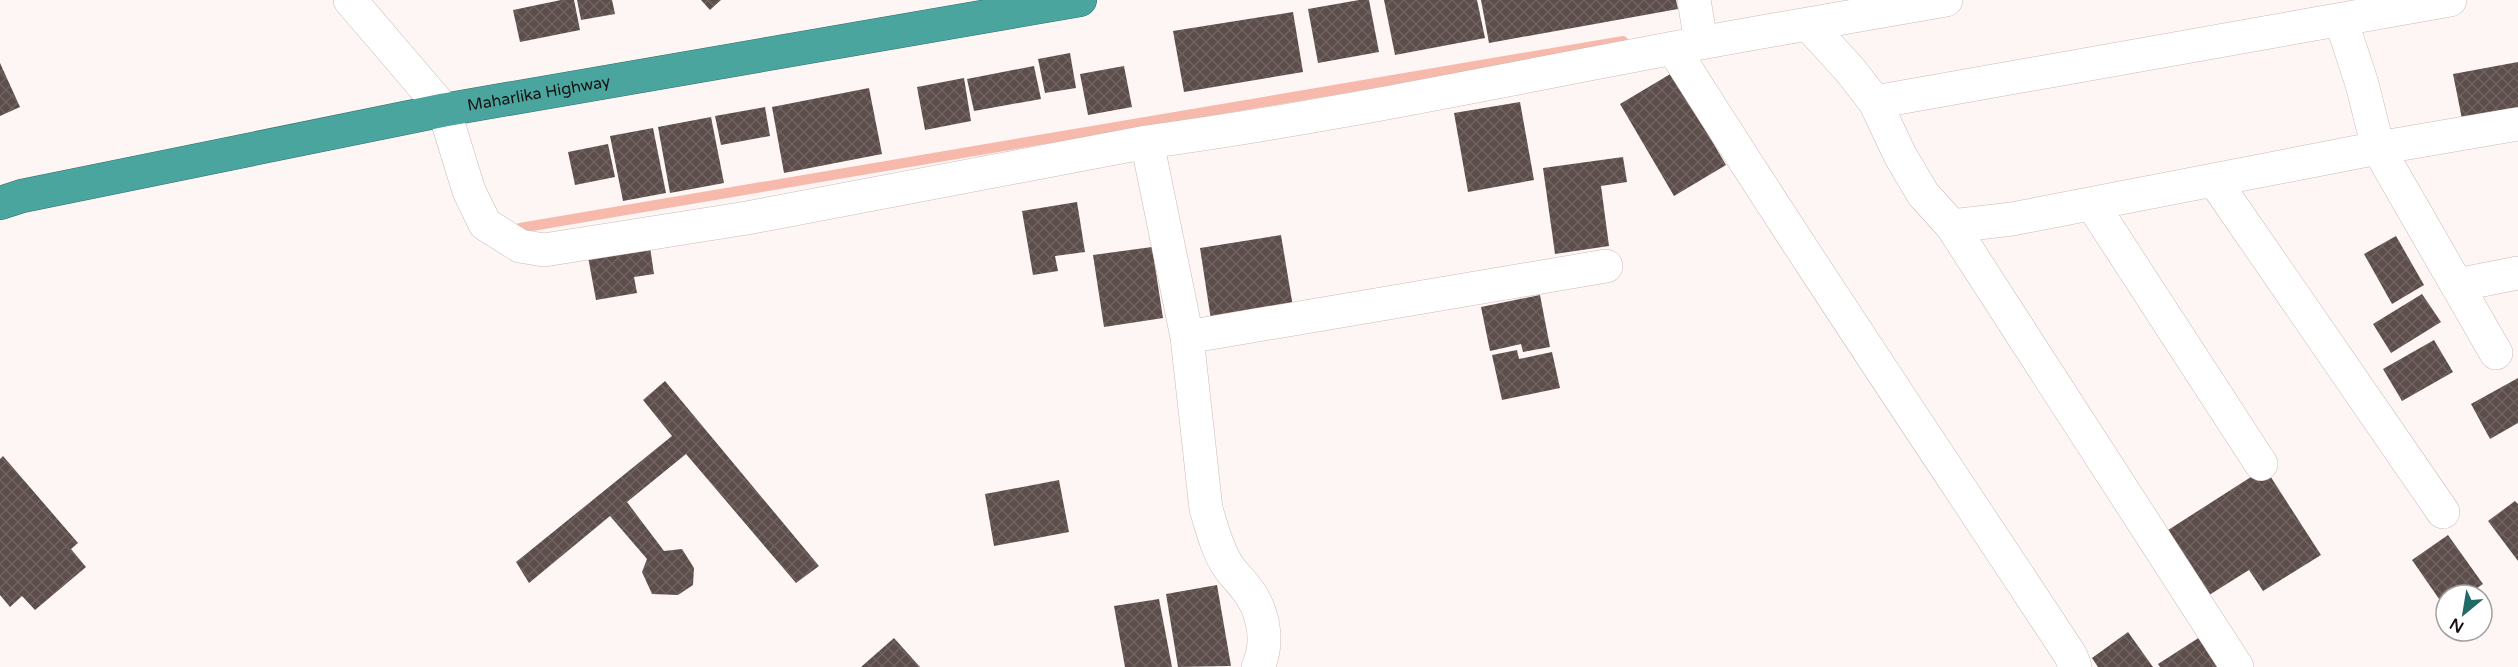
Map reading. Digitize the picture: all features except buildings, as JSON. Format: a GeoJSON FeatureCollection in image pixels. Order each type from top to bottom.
{"type":"FeatureCollection","features":[{"type":"Feature","properties":{"kind":"highway","name":"Maharlika Highway"},"geometry":{"type":"LineString","coordinates":[[0,203],[22,196],[444,110],[1045,3],[1080,0]]}},
{"type":"Feature","properties":{"kind":"street"},"geometry":{"type":"LineString","coordinates":[[350,0],[444,110],[469,191],[485,224],[520,246],[544,250],[747,218],[1147,142],[1369,106],[1687,45],[1946,0]]}},
{"type":"Feature","properties":{"kind":"street"},"geometry":{"type":"LineString","coordinates":[[1694,0],[1687,45],[1749,169],[2071,656],[2075,667]]}},
{"type":"Feature","properties":{"kind":"street"},"geometry":{"type":"LineString","coordinates":[[1875,102],[2450,0]]}},
{"type":"Feature","properties":{"kind":"street"},"geometry":{"type":"LineString","coordinates":[[2341,20],[2362,84],[2378,148],[2496,353]]}},
{"type":"Feature","properties":{"kind":"street"},"geometry":{"type":"LineString","coordinates":[[1808,24],[1851,70],[1875,102],[1900,155],[1923,194],[1952,226],[2237,667]]}},
{"type":"Feature","properties":{"kind":"street"},"geometry":{"type":"LineString","coordinates":[[1952,226],[2013,219],[2378,148],[2518,124]]}},
{"type":"Feature","properties":{"kind":"street"},"geometry":{"type":"LineString","coordinates":[[1147,142],[1187,337],[1206,509],[1214,536],[1227,566],[1248,590],[1263,619],[1264,640],[1258,667]]}},
{"type":"Feature","properties":{"kind":"street"},"geometry":{"type":"LineString","coordinates":[[2214,180],[2443,512]]}},
{"type":"Feature","properties":{"kind":"street"},"geometry":{"type":"LineString","coordinates":[[2092,204],[2261,464]]}},
{"type":"Feature","properties":{"kind":"street"},"geometry":{"type":"LineString","coordinates":[[1187,337],[1606,266]]}},
{"type":"Feature","properties":{"kind":"street"},"geometry":{"type":"LineString","coordinates":[[2457,285],[2518,273]]}},
{"type":"Feature","properties":{"kind":"waterway"},"geometry":{"type":"LineString","coordinates":[[520,228],[1623,41]]}}]}
